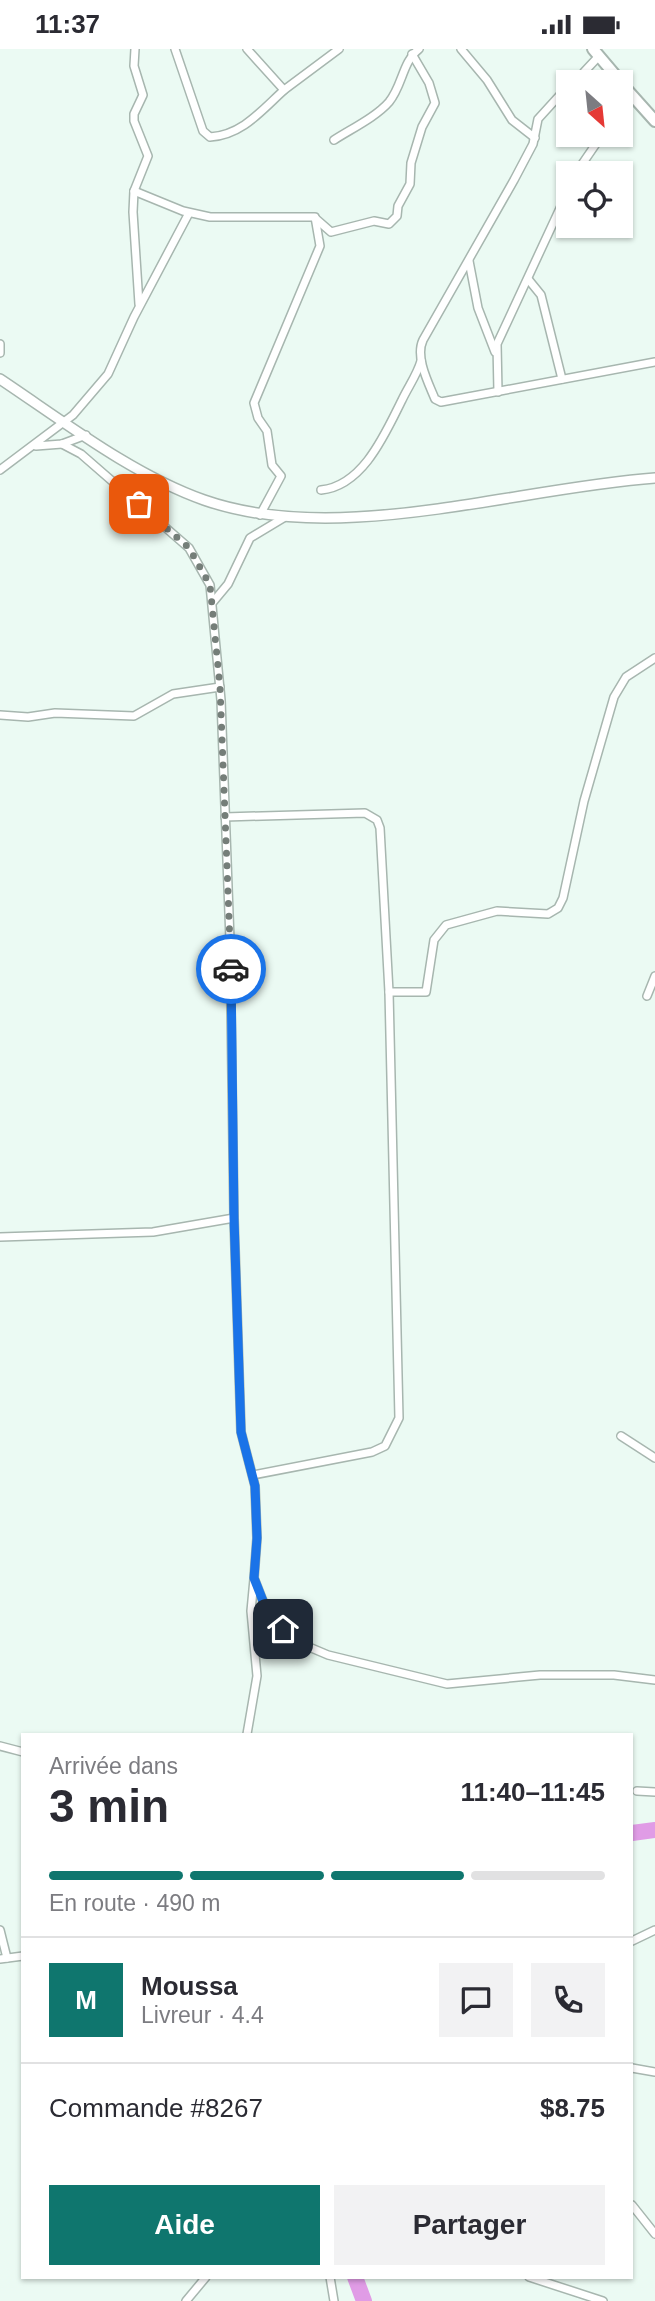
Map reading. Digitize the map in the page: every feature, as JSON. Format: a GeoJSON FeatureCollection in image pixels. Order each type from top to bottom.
{"type":"FeatureCollection","features":[{"type":"Feature","properties":{"kind":"main road"},"geometry":{"type":"LineString","coordinates":[[596,53],[611,70]]}},
{"type":"Feature","properties":{"kind":"main road"},"geometry":{"type":"LineString","coordinates":[[634,97],[655,121]]}},
{"type":"Feature","properties":{"kind":"street"},"geometry":{"type":"LineString","coordinates":[[135,49],[134,66],[143,95],[134,114],[134,121],[148,161],[134,191],[133,231],[139,305]]}},
{"type":"Feature","properties":{"kind":"street"},"geometry":{"type":"LineString","coordinates":[[175,49],[205,135],[228,136],[339,49]]}},
{"type":"Feature","properties":{"kind":"street"},"geometry":{"type":"LineString","coordinates":[[247,49],[284,90]]}},
{"type":"Feature","properties":{"kind":"street"},"geometry":{"type":"LineString","coordinates":[[461,49],[492,86],[512,120],[535,138]]}},
{"type":"Feature","properties":{"kind":"street"},"geometry":{"type":"LineString","coordinates":[[334,140],[388,103],[401,84],[415,52]]}},
{"type":"Feature","properties":{"kind":"street"},"geometry":{"type":"LineString","coordinates":[[260,515],[281,476],[271,462],[267,431],[255,410],[256,394],[321,239],[331,232],[374,221],[389,224],[397,216],[398,206],[410,184],[411,163],[422,127],[435,103],[415,52]]}},
{"type":"Feature","properties":{"kind":"street"},"geometry":{"type":"LineString","coordinates":[[585,70],[596,53]]}},
{"type":"Feature","properties":{"kind":"street"},"geometry":{"type":"LineString","coordinates":[[556,100],[538,119],[535,138],[423,340],[422,360],[437,401],[655,362]]}},
{"type":"Feature","properties":{"kind":"street"},"geometry":{"type":"LineString","coordinates":[[134,191],[189,213],[217,218],[315,218],[331,232]]}},
{"type":"Feature","properties":{"kind":"street"},"geometry":{"type":"LineString","coordinates":[[0,470],[66,421],[111,369],[139,305],[189,213]]}},
{"type":"Feature","properties":{"kind":"street"},"geometry":{"type":"LineString","coordinates":[[315,218],[321,239]]}},
{"type":"Feature","properties":{"kind":"street"},"geometry":{"type":"LineString","coordinates":[[495,352],[556,218]]}},
{"type":"Feature","properties":{"kind":"street"},"geometry":{"type":"LineString","coordinates":[[469,261],[478,308],[495,352],[498,392]]}},
{"type":"Feature","properties":{"kind":"street"},"geometry":{"type":"LineString","coordinates":[[528,279],[541,295],[562,380]]}},
{"type":"Feature","properties":{"kind":"street"},"geometry":{"type":"LineString","coordinates":[[0,345],[0,353]]}},
{"type":"Feature","properties":{"kind":"street"},"geometry":{"type":"LineString","coordinates":[[321,490],[334,489],[353,477],[376,448],[387,432],[422,360]]}},
{"type":"Feature","properties":{"kind":"street"},"geometry":{"type":"LineString","coordinates":[[0,379],[86,435],[182,492],[260,515],[285,517],[429,510],[583,485],[655,478]]}},
{"type":"Feature","properties":{"kind":"street"},"geometry":{"type":"LineString","coordinates":[[35,446],[62,444],[86,435]]}},
{"type":"Feature","properties":{"kind":"street"},"geometry":{"type":"LineString","coordinates":[[62,444],[81,454],[189,548],[207,576],[213,602],[220,687],[232,1001],[234,1218],[241,1432],[244,1454],[253,1475],[257,1538],[251,1611],[257,1676],[247,1733]]}},
{"type":"Feature","properties":{"kind":"street"},"geometry":{"type":"LineString","coordinates":[[213,602],[228,584],[250,538],[285,517]]}},
{"type":"Feature","properties":{"kind":"street"},"geometry":{"type":"LineString","coordinates":[[389,992],[426,992],[435,940],[446,925],[497,911],[542,915],[558,908],[563,898],[586,792],[614,697],[626,677],[655,657]]}},
{"type":"Feature","properties":{"kind":"street"},"geometry":{"type":"LineString","coordinates":[[0,715],[28,717],[55,713],[134,716],[173,694],[220,687]]}},
{"type":"Feature","properties":{"kind":"street"},"geometry":{"type":"LineString","coordinates":[[225,817],[365,813],[377,820],[380,828],[389,992],[399,1418],[385,1445],[372,1452],[253,1475]]}},
{"type":"Feature","properties":{"kind":"street"},"geometry":{"type":"LineString","coordinates":[[647,996],[655,976]]}},
{"type":"Feature","properties":{"kind":"street"},"geometry":{"type":"LineString","coordinates":[[0,1237],[153,1232],[234,1218]]}},
{"type":"Feature","properties":{"kind":"street"},"geometry":{"type":"LineString","coordinates":[[621,1436],[655,1458]]}},
{"type":"Feature","properties":{"kind":"street"},"geometry":{"type":"LineString","coordinates":[[254,1578],[273,1616],[293,1638],[348,1661],[447,1685],[540,1675],[614,1675],[655,1680]]}},
{"type":"Feature","properties":{"kind":"street"},"geometry":{"type":"LineString","coordinates":[[0,1745],[21,1751]]}},
{"type":"Feature","properties":{"kind":"street"},"geometry":{"type":"LineString","coordinates":[[637,1791],[655,1792]]}},
{"type":"Feature","properties":{"kind":"street"},"geometry":{"type":"LineString","coordinates":[[0,1930],[4,1958]]}},
{"type":"Feature","properties":{"kind":"street"},"geometry":{"type":"LineString","coordinates":[[633,1941],[655,1930]]}},
{"type":"Feature","properties":{"kind":"street"},"geometry":{"type":"LineString","coordinates":[[633,2068],[655,2072]]}},
{"type":"Feature","properties":{"kind":"street"},"geometry":{"type":"LineString","coordinates":[[633,2206],[655,2234]]}},
{"type":"Feature","properties":{"kind":"street"},"geometry":{"type":"LineString","coordinates":[[186,2301],[205,2279]]}},
{"type":"Feature","properties":{"kind":"street"},"geometry":{"type":"LineString","coordinates":[[330,2279],[334,2301]]}},
{"type":"Feature","properties":{"kind":"street"},"geometry":{"type":"LineString","coordinates":[[535,2279],[603,2301]]}},
{"type":"Feature","properties":{"kind":"street"},"geometry":{"type":"LineString","coordinates":[[197,2291],[202,2299]]}},
{"type":"Feature","properties":{"kind":"waterway"},"geometry":{"type":"LineString","coordinates":[[633,1833],[655,1830]]}},
{"type":"Feature","properties":{"kind":"waterway"},"geometry":{"type":"LineString","coordinates":[[356,2279],[364,2301]]}},
{"type":"Feature","properties":{"kind":"way so far"},"geometry":{"type":"LineString","coordinates":[[139,504],[189,548],[196,556],[210,585],[220,687],[231,969]]}},
{"type":"Feature","properties":{"kind":"route"},"geometry":{"type":"LineString","coordinates":[[231,969],[234,1218],[241,1432],[244,1454],[255,1486],[257,1553],[254,1578],[263,1601],[283,1629]]}}]}
